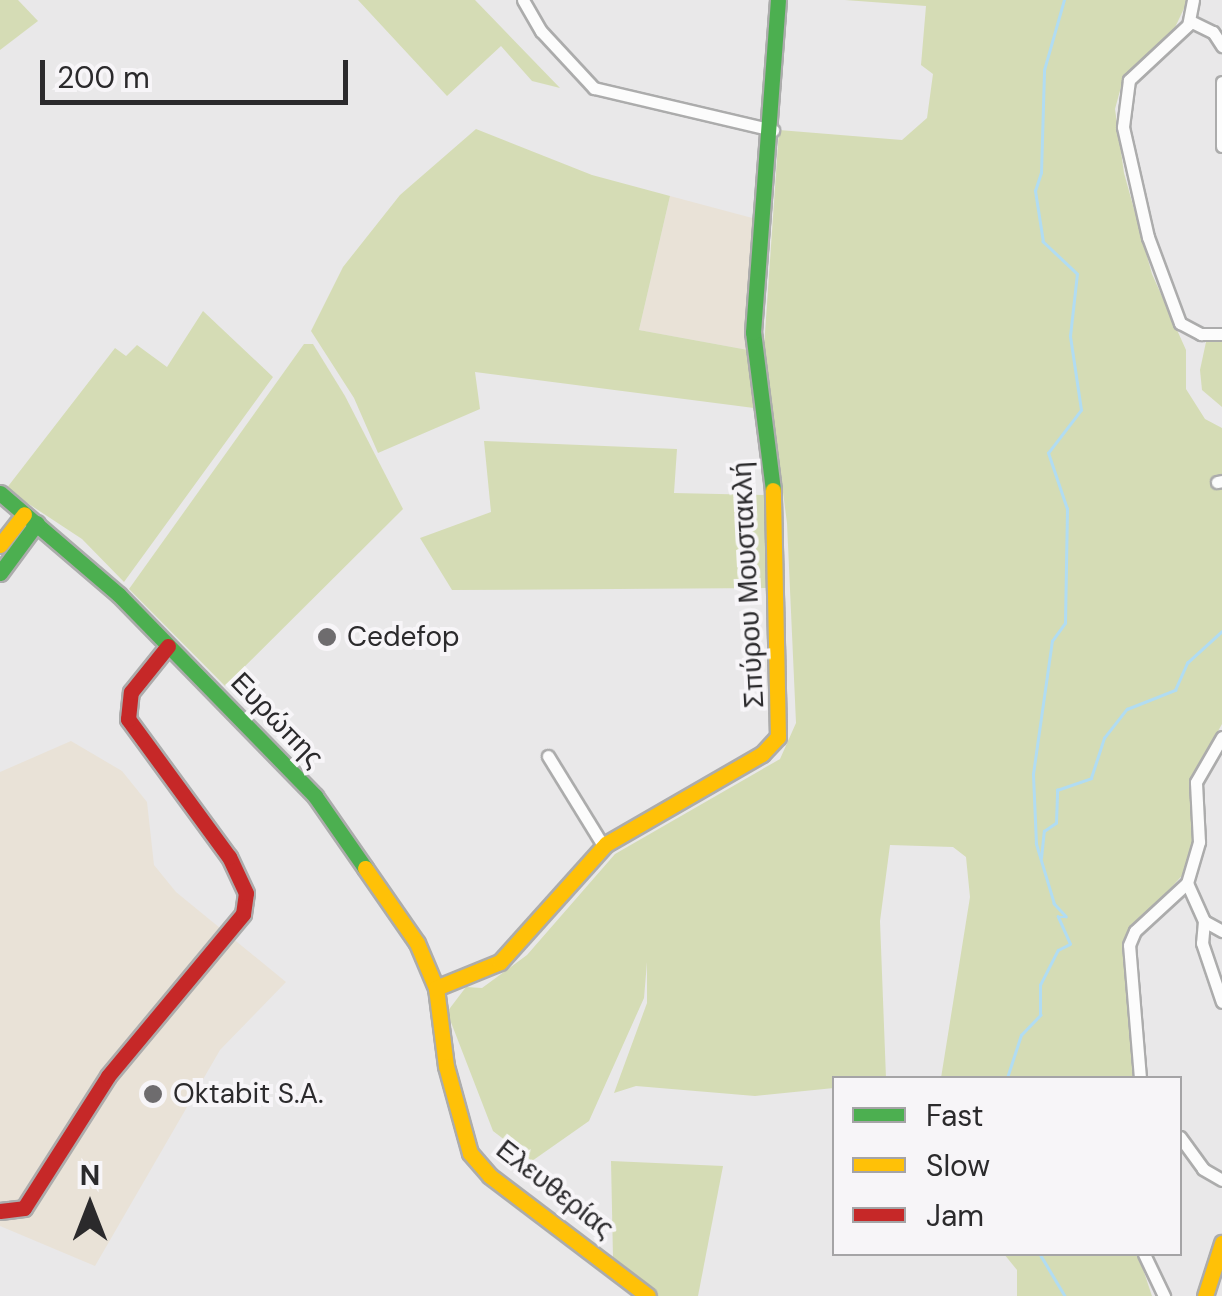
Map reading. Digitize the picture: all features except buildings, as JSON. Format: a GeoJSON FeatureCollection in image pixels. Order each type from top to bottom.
{"type":"FeatureCollection","features":[{"type":"Feature","properties":{"kind":"street"},"geometry":{"type":"LineString","coordinates":[[522,0],[541,31],[594,88],[773,130]]}},
{"type":"Feature","properties":{"kind":"street","name":"Σπύρου Μουστακλή"},"geometry":{"type":"LineString","coordinates":[[436,988],[500,962],[604,847],[762,754],[778,737],[775,504],[753,332],[773,130],[778,0]]}},
{"type":"Feature","properties":{"kind":"street"},"geometry":{"type":"LineString","coordinates":[[1192,0],[1190,21],[1129,80],[1123,127],[1148,237],[1180,324],[1222,334]]}},
{"type":"Feature","properties":{"kind":"street"},"geometry":{"type":"LineString","coordinates":[[1190,21],[1213,32],[1222,46]]}},
{"type":"Feature","properties":{"kind":"street"},"geometry":{"type":"LineString","coordinates":[[1222,82],[1222,146]]}},
{"type":"Feature","properties":{"kind":"street","name":"Ευρώπης"},"geometry":{"type":"LineString","coordinates":[[0,493],[168,646],[314,796],[417,943],[436,988]]}},
{"type":"Feature","properties":{"kind":"street"},"geometry":{"type":"LineString","coordinates":[[0,545],[30,518]]}},
{"type":"Feature","properties":{"kind":"street"},"geometry":{"type":"LineString","coordinates":[[0,572],[30,518]]}},
{"type":"Feature","properties":{"kind":"street"},"geometry":{"type":"LineString","coordinates":[[0,1211],[24,1208],[108,1076],[243,914],[242,878],[128,719],[131,692],[168,646]]}},
{"type":"Feature","properties":{"kind":"street"},"geometry":{"type":"LineString","coordinates":[[1140,1076],[1130,945],[1134,931],[1187,884],[1199,842],[1196,782],[1222,737]]}},
{"type":"Feature","properties":{"kind":"street"},"geometry":{"type":"LineString","coordinates":[[548,756],[604,847]]}},
{"type":"Feature","properties":{"kind":"street"},"geometry":{"type":"LineString","coordinates":[[1187,884],[1204,921],[1202,943],[1222,1002]]}},
{"type":"Feature","properties":{"kind":"street"},"geometry":{"type":"LineString","coordinates":[[1204,921],[1222,931]]}},
{"type":"Feature","properties":{"kind":"street","name":"Ελευθερίας"},"geometry":{"type":"LineString","coordinates":[[436,988],[461,1130],[476,1163],[648,1296]]}},
{"type":"Feature","properties":{"kind":"street"},"geometry":{"type":"LineString","coordinates":[[1182,1140],[1203,1169],[1222,1180]]}},
{"type":"Feature","properties":{"kind":"street"},"geometry":{"type":"LineString","coordinates":[[1192,1296],[1205,1296],[1222,1242]]}},
{"type":"Feature","properties":{"kind":"street"},"geometry":{"type":"LineString","coordinates":[[1145,1256],[1164,1296]]}},
{"type":"Feature","properties":{"kind":"shaded area"},"geometry":{"type":"Polygon","coordinates":[[[670,196],[756,219],[748,350],[639,330],[670,196]]]}},
{"type":"Feature","properties":{"kind":"shaded area"},"geometry":{"type":"Polygon","coordinates":[[[71,741],[122,771],[147,802],[154,865],[176,892],[286,982],[220,1050],[95,1266],[0,1226],[0,772],[71,741]]]}},
{"type":"Feature","properties":{"kind":"green space"},"geometry":{"type":"Polygon","coordinates":[[[0,0],[18,0],[38,21],[0,50],[0,0]]]}},
{"type":"Feature","properties":{"kind":"green space"},"geometry":{"type":"Polygon","coordinates":[[[358,0],[475,0],[560,88],[532,81],[501,46],[447,96],[358,0]]]}},
{"type":"Feature","properties":{"kind":"green space"},"geometry":{"type":"Polygon","coordinates":[[[845,0],[1188,0],[1170,38],[1124,76],[1115,109],[1124,173],[1152,274],[1186,350],[1186,389],[1205,419],[1222,428],[1222,724],[1195,773],[1199,814],[1187,870],[1129,935],[1135,1076],[941,1076],[970,897],[966,857],[953,847],[890,845],[880,921],[886,1076],[832,1076],[832,1088],[755,1096],[636,1086],[614,1093],[647,1003],[647,962],[644,998],[589,1121],[532,1161],[493,1131],[447,1012],[466,987],[482,988],[527,955],[615,854],[780,759],[796,723],[787,523],[764,347],[779,130],[902,140],[927,118],[933,74],[921,65],[926,6],[845,0]]]}},
{"type":"Feature","properties":{"kind":"green space"},"geometry":{"type":"Polygon","coordinates":[[[476,129],[592,175],[670,196],[639,330],[748,350],[754,408],[475,372],[480,409],[378,453],[354,398],[311,331],[343,267],[400,195],[476,129]]]}},
{"type":"Feature","properties":{"kind":"green space"},"geometry":{"type":"Polygon","coordinates":[[[203,311],[273,377],[124,582],[82,539],[6,489],[115,348],[126,356],[137,345],[167,367],[203,311]]]}},
{"type":"Feature","properties":{"kind":"green space"},"geometry":{"type":"Polygon","coordinates":[[[1222,338],[1222,407],[1202,390],[1200,370],[1206,342],[1222,338]]]}},
{"type":"Feature","properties":{"kind":"green space"},"geometry":{"type":"Polygon","coordinates":[[[304,344],[313,344],[345,396],[403,509],[225,686],[129,589],[304,344]]]}},
{"type":"Feature","properties":{"kind":"green space"},"geometry":{"type":"Polygon","coordinates":[[[484,441],[677,449],[674,493],[768,495],[771,588],[452,590],[420,538],[491,512],[484,441]]]}},
{"type":"Feature","properties":{"kind":"green space"},"geometry":{"type":"Polygon","coordinates":[[[611,1161],[723,1166],[698,1296],[655,1296],[613,1258],[611,1161]]]}},
{"type":"Feature","properties":{"kind":"green space"},"geometry":{"type":"Polygon","coordinates":[[[1006,1256],[1139,1256],[1152,1296],[1017,1296],[1017,1270],[1006,1256]]]}},
{"type":"Feature","properties":{"kind":"waterway"},"geometry":{"type":"LineString","coordinates":[[1008,1076],[1021,1035],[1040,1015],[1040,985],[1058,950],[1070,944],[1058,917],[1066,917],[1054,904],[1036,844],[1033,774],[1052,641],[1065,623],[1067,509],[1048,453],[1081,410],[1070,336],[1077,274],[1043,242],[1035,191],[1041,173],[1044,70],[1064,0]]}},
{"type":"Feature","properties":{"kind":"waterway"},"geometry":{"type":"LineString","coordinates":[[1041,858],[1044,831],[1056,823],[1057,790],[1091,778],[1104,738],[1127,709],[1175,690],[1187,663],[1222,631]]}},
{"type":"Feature","properties":{"kind":"waterway"},"geometry":{"type":"LineString","coordinates":[[1041,1256],[1065,1296]]}},
{"type":"Feature","properties":{"kind":"traffic: fast"},"geometry":{"type":"LineString","coordinates":[[773,490],[753,332],[778,0]]}},
{"type":"Feature","properties":{"kind":"traffic: fast"},"geometry":{"type":"LineString","coordinates":[[0,493],[119,595],[315,796],[365,868]]}},
{"type":"Feature","properties":{"kind":"traffic: fast"},"geometry":{"type":"LineString","coordinates":[[0,573],[37,523]]}},
{"type":"Feature","properties":{"kind":"traffic: slow"},"geometry":{"type":"LineString","coordinates":[[436,988],[500,962],[606,844],[762,754],[778,737],[773,490]]}},
{"type":"Feature","properties":{"kind":"traffic: slow"},"geometry":{"type":"LineString","coordinates":[[0,545],[24,514]]}},
{"type":"Feature","properties":{"kind":"traffic: slow"},"geometry":{"type":"LineString","coordinates":[[365,868],[417,943],[436,988],[446,1066],[470,1153],[490,1176],[648,1296]]}},
{"type":"Feature","properties":{"kind":"traffic: slow"},"geometry":{"type":"LineString","coordinates":[[1205,1296],[1222,1243]]}},
{"type":"Feature","properties":{"kind":"traffic: jam"},"geometry":{"type":"LineString","coordinates":[[0,1211],[24,1208],[108,1076],[243,914],[246,893],[229,857],[128,719],[131,692],[168,646]]}},
{"type":"Feature","properties":{"kind":"place","name":"Cedefop"},"geometry":{"type":"Point","coordinates":[327,637]}},
{"type":"Feature","properties":{"kind":"place","name":"Oktabit S.A."},"geometry":{"type":"Point","coordinates":[153,1094]}}]}
